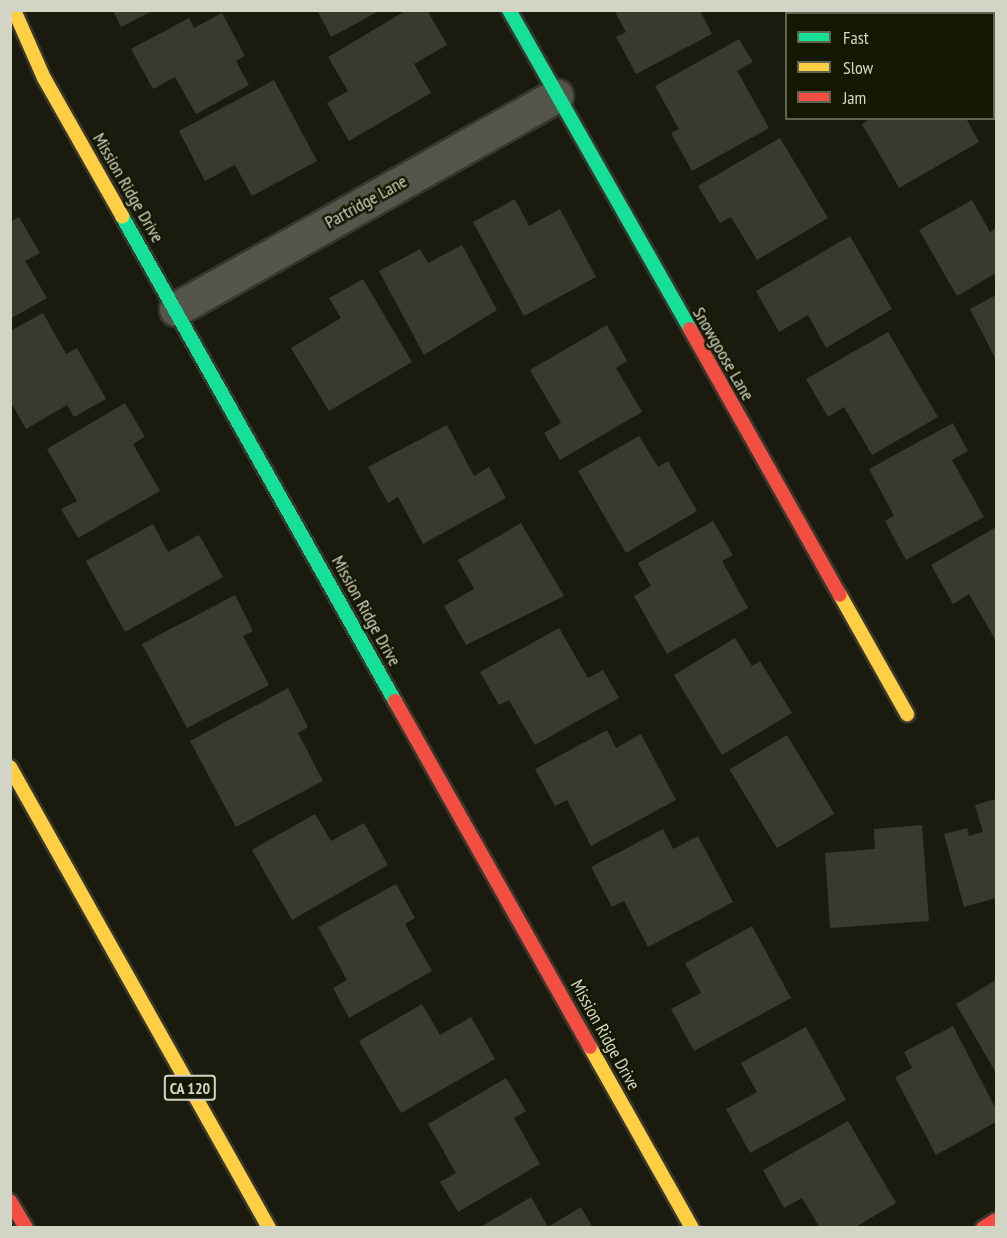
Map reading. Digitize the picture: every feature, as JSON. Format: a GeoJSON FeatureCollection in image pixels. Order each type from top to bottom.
{"type":"FeatureCollection","features":[{"type":"Feature","properties":{"kind":"main road","name":"Mission Ridge Drive"},"geometry":{"type":"LineString","coordinates":[[14,10],[44,78],[692,1227]]}},
{"type":"Feature","properties":{"kind":"main road","name":"Snowgoose Lane"},"geometry":{"type":"LineString","coordinates":[[509,10],[907,714]]}},
{"type":"Feature","properties":{"kind":"main road","name":"CA 120"},"geometry":{"type":"LineString","coordinates":[[10,767],[268,1227]]}},
{"type":"Feature","properties":{"kind":"main road"},"geometry":{"type":"LineString","coordinates":[[10,1200],[26,1227]]}},
{"type":"Feature","properties":{"kind":"main road"},"geometry":{"type":"LineString","coordinates":[[983,1227],[996,1220]]}},
{"type":"Feature","properties":{"kind":"street","name":"Partridge Lane"},"geometry":{"type":"LineString","coordinates":[[176,309],[556,96]]}},
{"type":"Feature","properties":{"kind":"building"},"geometry":{"type":"Polygon","coordinates":[[[113,10],[154,10],[121,27],[113,10]]]}},
{"type":"Feature","properties":{"kind":"building"},"geometry":{"type":"Polygon","coordinates":[[[317,10],[381,10],[331,37],[317,10]]]}},
{"type":"Feature","properties":{"kind":"building"},"geometry":{"type":"Polygon","coordinates":[[[407,10],[427,10],[447,45],[414,64],[431,93],[349,141],[327,103],[348,91],[328,57],[407,10]]]}},
{"type":"Feature","properties":{"kind":"building"},"geometry":{"type":"Polygon","coordinates":[[[614,10],[706,10],[701,13],[712,34],[636,74],[616,37],[626,32],[614,10]]]}},
{"type":"Feature","properties":{"kind":"building"},"geometry":{"type":"Polygon","coordinates":[[[222,13],[245,56],[236,61],[249,85],[196,114],[175,77],[153,89],[131,49],[189,18],[194,28],[222,13]]]}},
{"type":"Feature","properties":{"kind":"building"},"geometry":{"type":"Polygon","coordinates":[[[739,39],[753,62],[737,71],[769,128],[692,171],[671,133],[679,129],[655,86],[739,39]]]}},
{"type":"Feature","properties":{"kind":"building"},"geometry":{"type":"Polygon","coordinates":[[[274,80],[317,161],[252,196],[235,165],[205,181],[179,131],[274,80]]]}},
{"type":"Feature","properties":{"kind":"building"},"geometry":{"type":"Polygon","coordinates":[[[869,120],[967,120],[979,142],[899,188],[862,124],[869,120]]]}},
{"type":"Feature","properties":{"kind":"building"},"geometry":{"type":"Polygon","coordinates":[[[780,138],[828,218],[757,260],[731,217],[720,223],[698,186],[780,138]]]}},
{"type":"Feature","properties":{"kind":"building"},"geometry":{"type":"Polygon","coordinates":[[[515,199],[529,226],[560,209],[596,277],[524,316],[473,222],[515,199]]]}},
{"type":"Feature","properties":{"kind":"building"},"geometry":{"type":"Polygon","coordinates":[[[972,200],[990,232],[996,228],[996,273],[957,296],[919,230],[972,200]]]}},
{"type":"Feature","properties":{"kind":"building"},"geometry":{"type":"Polygon","coordinates":[[[19,217],[40,253],[25,261],[47,298],[10,319],[10,222],[19,217]]]}},
{"type":"Feature","properties":{"kind":"building"},"geometry":{"type":"Polygon","coordinates":[[[850,236],[892,309],[826,348],[808,315],[779,332],[756,291],[850,236]]]}},
{"type":"Feature","properties":{"kind":"building"},"geometry":{"type":"Polygon","coordinates":[[[462,245],[497,310],[424,355],[379,271],[420,249],[428,263],[462,245]]]}},
{"type":"Feature","properties":{"kind":"building"},"geometry":{"type":"Polygon","coordinates":[[[363,279],[412,362],[329,411],[291,348],[341,318],[329,298],[363,279]]]}},
{"type":"Feature","properties":{"kind":"building"},"geometry":{"type":"Polygon","coordinates":[[[996,295],[996,360],[970,309],[996,295]]]}},
{"type":"Feature","properties":{"kind":"building"},"geometry":{"type":"Polygon","coordinates":[[[43,313],[66,354],[77,348],[106,399],[74,417],[67,405],[26,429],[10,401],[10,331],[43,313]]]}},
{"type":"Feature","properties":{"kind":"building"},"geometry":{"type":"Polygon","coordinates":[[[607,325],[627,361],[616,368],[642,412],[560,460],[544,433],[561,423],[530,370],[607,325]]]}},
{"type":"Feature","properties":{"kind":"building"},"geometry":{"type":"Polygon","coordinates":[[[888,332],[938,417],[872,455],[844,407],[828,417],[806,379],[888,332]]]}},
{"type":"Feature","properties":{"kind":"building"},"geometry":{"type":"Polygon","coordinates":[[[125,403],[145,437],[133,444],[160,491],[78,538],[61,509],[77,501],[47,449],[125,403]]]}},
{"type":"Feature","properties":{"kind":"building"},"geometry":{"type":"Polygon","coordinates":[[[953,423],[968,451],[952,460],[984,517],[906,560],[885,521],[894,516],[869,469],[953,423]]]}},
{"type":"Feature","properties":{"kind":"building"},"geometry":{"type":"Polygon","coordinates":[[[447,425],[474,476],[489,467],[506,498],[423,544],[398,497],[388,503],[368,467],[447,425]]]}},
{"type":"Feature","properties":{"kind":"building"},"geometry":{"type":"Polygon","coordinates":[[[639,436],[658,467],[668,461],[697,511],[626,553],[578,471],[639,436]]]}},
{"type":"Feature","properties":{"kind":"building"},"geometry":{"type":"Polygon","coordinates":[[[713,521],[733,555],[722,561],[748,608],[667,654],[634,596],[651,586],[638,563],[713,521]]]}},
{"type":"Feature","properties":{"kind":"building"},"geometry":{"type":"Polygon","coordinates":[[[521,523],[564,596],[466,645],[444,606],[474,589],[458,560],[521,523]]]}},
{"type":"Feature","properties":{"kind":"building"},"geometry":{"type":"Polygon","coordinates":[[[153,524],[168,552],[199,535],[223,577],[125,632],[86,561],[153,524]]]}},
{"type":"Feature","properties":{"kind":"building"},"geometry":{"type":"Polygon","coordinates":[[[996,527],[996,641],[969,594],[953,604],[931,565],[996,527]]]}},
{"type":"Feature","properties":{"kind":"building"},"geometry":{"type":"Polygon","coordinates":[[[235,595],[253,631],[243,636],[269,685],[187,728],[142,644],[235,595]]]}},
{"type":"Feature","properties":{"kind":"building"},"geometry":{"type":"Polygon","coordinates":[[[559,628],[588,678],[603,670],[619,698],[535,745],[509,700],[499,705],[480,672],[559,628]]]}},
{"type":"Feature","properties":{"kind":"building"},"geometry":{"type":"Polygon","coordinates":[[[735,638],[752,666],[760,661],[792,713],[722,755],[674,675],[735,638]]]}},
{"type":"Feature","properties":{"kind":"building"},"geometry":{"type":"Polygon","coordinates":[[[288,688],[308,727],[298,733],[323,781],[236,827],[190,741],[288,688]]]}},
{"type":"Feature","properties":{"kind":"building"},"geometry":{"type":"Polygon","coordinates":[[[607,730],[616,748],[641,734],[676,800],[591,846],[567,800],[555,806],[535,769],[607,730]]]}},
{"type":"Feature","properties":{"kind":"building"},"geometry":{"type":"Polygon","coordinates":[[[787,735],[834,814],[777,848],[730,770],[787,735]]]}},
{"type":"Feature","properties":{"kind":"building"},"geometry":{"type":"Polygon","coordinates":[[[996,799],[996,898],[964,907],[944,834],[967,828],[969,836],[983,832],[975,805],[996,799]]]}},
{"type":"Feature","properties":{"kind":"building"},"geometry":{"type":"Polygon","coordinates":[[[315,814],[331,841],[364,823],[388,865],[292,920],[252,850],[315,814]]]}},
{"type":"Feature","properties":{"kind":"building"},"geometry":{"type":"Polygon","coordinates":[[[922,825],[929,921],[830,928],[825,853],[875,849],[874,829],[922,825]]]}},
{"type":"Feature","properties":{"kind":"building"},"geometry":{"type":"Polygon","coordinates":[[[663,829],[673,849],[698,836],[733,902],[648,947],[624,901],[612,907],[591,867],[663,829]]]}},
{"type":"Feature","properties":{"kind":"building"},"geometry":{"type":"Polygon","coordinates":[[[396,884],[415,918],[405,924],[432,971],[349,1018],[333,988],[347,980],[318,927],[396,884]]]}},
{"type":"Feature","properties":{"kind":"building"},"geometry":{"type":"Polygon","coordinates":[[[752,926],[791,998],[694,1051],[671,1009],[701,993],[685,963],[752,926]]]}},
{"type":"Feature","properties":{"kind":"building"},"geometry":{"type":"Polygon","coordinates":[[[996,980],[996,1073],[956,1004],[996,980]]]}},
{"type":"Feature","properties":{"kind":"building"},"geometry":{"type":"Polygon","coordinates":[[[422,1004],[440,1035],[471,1017],[495,1059],[401,1113],[359,1041],[422,1004]]]}},
{"type":"Feature","properties":{"kind":"building"},"geometry":{"type":"Polygon","coordinates":[[[953,1026],[996,1109],[996,1122],[936,1155],[895,1077],[912,1068],[904,1052],[953,1026]]]}},
{"type":"Feature","properties":{"kind":"building"},"geometry":{"type":"Polygon","coordinates":[[[806,1027],[846,1100],[750,1153],[726,1109],[757,1092],[741,1063],[806,1027]]]}},
{"type":"Feature","properties":{"kind":"building"},"geometry":{"type":"Polygon","coordinates":[[[506,1078],[526,1111],[514,1118],[540,1164],[458,1212],[440,1182],[456,1173],[428,1124],[506,1078]]]}},
{"type":"Feature","properties":{"kind":"building"},"geometry":{"type":"Polygon","coordinates":[[[848,1121],[896,1203],[854,1228],[820,1228],[802,1198],[784,1208],[763,1170],[848,1121]]]}},
{"type":"Feature","properties":{"kind":"building"},"geometry":{"type":"Polygon","coordinates":[[[531,1197],[548,1227],[581,1207],[593,1228],[479,1228],[531,1197]]]}},
{"type":"Feature","properties":{"kind":"traffic: fast"},"geometry":{"type":"LineString","coordinates":[[509,10],[690,329]]}},
{"type":"Feature","properties":{"kind":"traffic: fast"},"geometry":{"type":"LineString","coordinates":[[122,216],[395,701]]}},
{"type":"Feature","properties":{"kind":"traffic: slow"},"geometry":{"type":"LineString","coordinates":[[14,10],[44,78],[122,216]]}},
{"type":"Feature","properties":{"kind":"traffic: slow"},"geometry":{"type":"LineString","coordinates":[[840,595],[907,714]]}},
{"type":"Feature","properties":{"kind":"traffic: slow"},"geometry":{"type":"LineString","coordinates":[[10,767],[269,1228]]}},
{"type":"Feature","properties":{"kind":"traffic: slow"},"geometry":{"type":"LineString","coordinates":[[590,1047],[692,1228]]}},
{"type":"Feature","properties":{"kind":"traffic: jam"},"geometry":{"type":"LineString","coordinates":[[690,329],[840,595]]}},
{"type":"Feature","properties":{"kind":"traffic: jam"},"geometry":{"type":"LineString","coordinates":[[395,701],[590,1047]]}},
{"type":"Feature","properties":{"kind":"traffic: jam"},"geometry":{"type":"LineString","coordinates":[[10,1201],[26,1228]]}},
{"type":"Feature","properties":{"kind":"traffic: jam"},"geometry":{"type":"LineString","coordinates":[[983,1228],[996,1220]]}}]}
